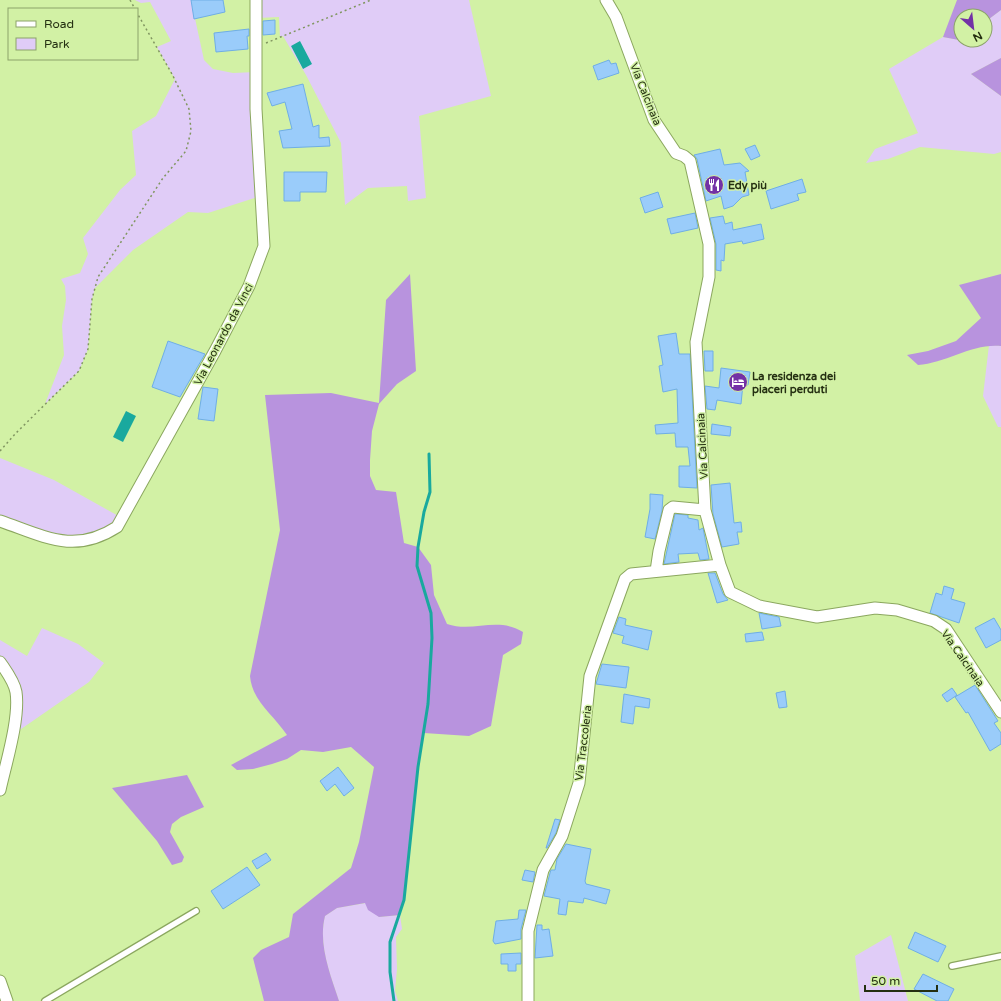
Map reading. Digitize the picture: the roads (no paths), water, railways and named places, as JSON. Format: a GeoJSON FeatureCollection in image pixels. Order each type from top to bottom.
{"type":"FeatureCollection","features":[{"type":"Feature","properties":{"kind":"street","name":"Via Leonardo da Vinci"},"geometry":{"type":"LineString","coordinates":[[0,522],[55,540],[78,542],[102,536],[117,526],[215,351],[249,286],[264,246],[256,109],[256,0]]}},
{"type":"Feature","properties":{"kind":"street","name":"Via Calcinaia"},"geometry":{"type":"LineString","coordinates":[[606,0],[616,17],[654,120],[676,153],[684,156],[690,161],[708,244],[710,277],[696,342],[705,510],[720,565],[730,592],[759,606],[817,617],[875,608],[898,610],[934,621],[946,629],[1001,712]]}},
{"type":"Feature","properties":{"kind":"street"},"geometry":{"type":"LineString","coordinates":[[656,571],[659,551],[669,510],[673,508],[705,510]]}},
{"type":"Feature","properties":{"kind":"street","name":"Via Traccoleria"},"geometry":{"type":"LineString","coordinates":[[528,1001],[528,931],[543,870],[562,836],[579,783],[590,676],[625,579],[631,574],[720,565]]}},
{"type":"Feature","properties":{"kind":"street"},"geometry":{"type":"LineString","coordinates":[[0,662],[12,681],[16,692],[16,713],[0,790]]}},
{"type":"Feature","properties":{"kind":"street"},"geometry":{"type":"LineString","coordinates":[[0,981],[7,1001]]}},
{"type":"Feature","properties":{"kind":"lane"},"geometry":{"type":"LineString","coordinates":[[45,1001],[196,911]]}},
{"type":"Feature","properties":{"kind":"lane"},"geometry":{"type":"LineString","coordinates":[[952,966],[1001,956]]}},
{"type":"Feature","properties":{"kind":"water"},"geometry":{"type":"Polygon","coordinates":[[[300,41],[312,64],[303,69],[291,46],[300,41]]]}},
{"type":"Feature","properties":{"kind":"water"},"geometry":{"type":"Polygon","coordinates":[[[126,411],[136,416],[123,442],[113,437],[126,411]]]}},
{"type":"Feature","properties":{"kind":"waterway"},"geometry":{"type":"LineString","coordinates":[[394,1001],[390,972],[390,942],[404,900],[418,767],[428,704],[432,638],[431,613],[417,566],[418,547],[424,512],[430,492],[429,454]]}},
{"type":"Feature","properties":{"kind":"place","name":"Edy più"},"geometry":{"type":"Point","coordinates":[714,185]}},
{"type":"Feature","properties":{"kind":"place","name":"La residenza dei piaceri perduti"},"geometry":{"type":"Point","coordinates":[738,382]}}]}
